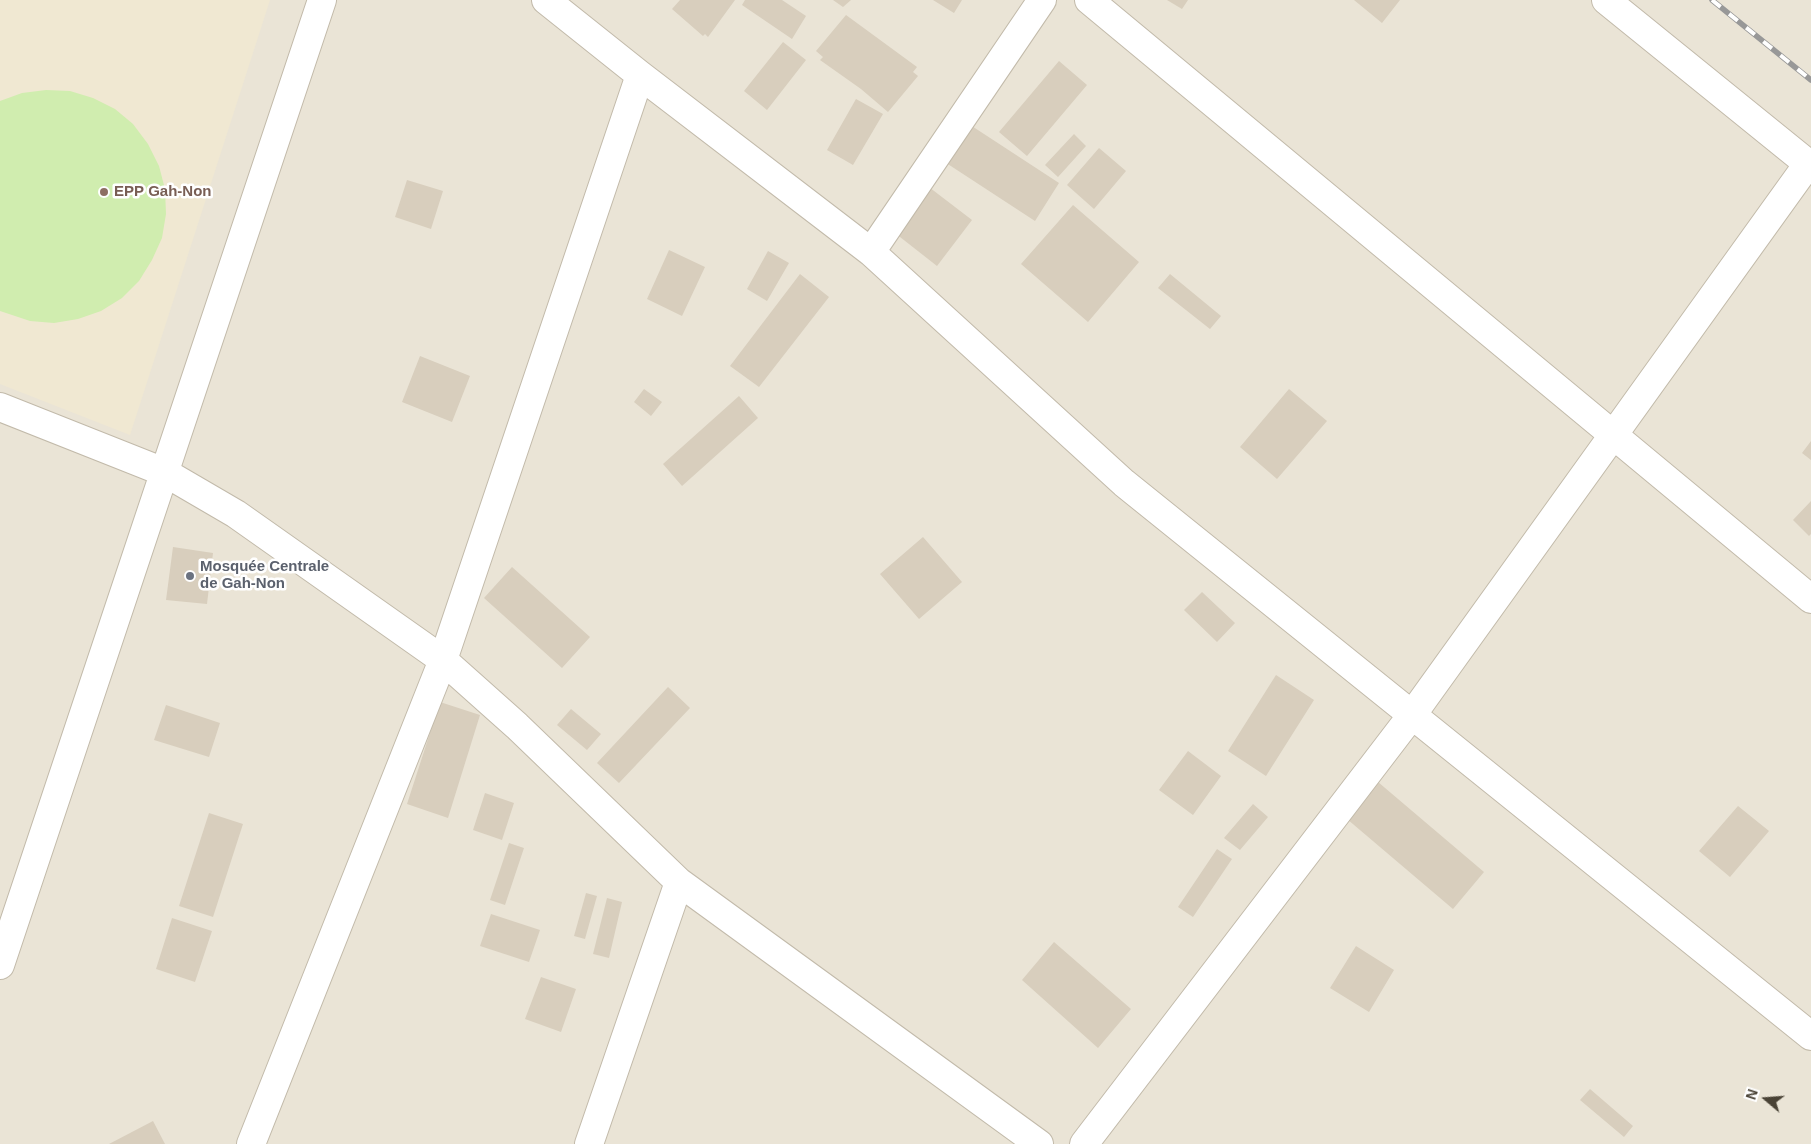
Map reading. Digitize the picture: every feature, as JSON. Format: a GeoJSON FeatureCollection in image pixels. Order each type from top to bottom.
{"type":"FeatureCollection","features":[{"type":"Feature","properties":{"kind":"street"},"geometry":{"type":"LineString","coordinates":[[0,965],[322,0]]}},
{"type":"Feature","properties":{"kind":"street"},"geometry":{"type":"LineString","coordinates":[[546,0],[640,75],[871,252],[1124,483],[1811,1036]]}},
{"type":"Feature","properties":{"kind":"street"},"geometry":{"type":"LineString","coordinates":[[871,252],[1042,0]]}},
{"type":"Feature","properties":{"kind":"street"},"geometry":{"type":"LineString","coordinates":[[1089,0],[1811,599]]}},
{"type":"Feature","properties":{"kind":"street"},"geometry":{"type":"LineString","coordinates":[[1084,1144],[1412,715],[1810,165],[1606,0]]}},
{"type":"Feature","properties":{"kind":"street"},"geometry":{"type":"LineString","coordinates":[[251,1144],[443,660],[640,75]]}},
{"type":"Feature","properties":{"kind":"street"},"geometry":{"type":"LineString","coordinates":[[0,407],[164,472],[236,514],[443,660],[516,726],[679,882],[1039,1144]]}},
{"type":"Feature","properties":{"kind":"street"},"geometry":{"type":"LineString","coordinates":[[589,1144],[679,882]]}},
{"type":"Feature","properties":{"kind":"shaded area"},"geometry":{"type":"Polygon","coordinates":[[[0,0],[1811,0],[1811,1144],[0,1144],[0,0]]]}},
{"type":"Feature","properties":{"kind":"shaded area","name":"EPP Gah-Non"},"geometry":{"type":"Polygon","coordinates":[[[0,0],[270,0],[130,435],[0,384],[0,0]]]}},
{"type":"Feature","properties":{"kind":"green space"},"geometry":{"type":"Polygon","coordinates":[[[46,90],[70,91],[93,98],[115,109],[133,124],[148,144],[159,166],[165,189],[166,214],[162,238],[152,260],[139,281],[122,298],[101,311],[78,319],[54,323],[30,321],[0,311],[0,101],[22,93],[46,90]]]}},
{"type":"Feature","properties":{"kind":"building"},"geometry":{"type":"Polygon","coordinates":[[[680,0],[735,0],[708,37],[705,34],[703,36],[672,9],[680,0]]]}},
{"type":"Feature","properties":{"kind":"building"},"geometry":{"type":"Polygon","coordinates":[[[745,0],[782,0],[806,16],[792,39],[742,5],[745,0]]]}},
{"type":"Feature","properties":{"kind":"building"},"geometry":{"type":"Polygon","coordinates":[[[833,0],[851,0],[843,7],[833,0]]]}},
{"type":"Feature","properties":{"kind":"building"},"geometry":{"type":"Polygon","coordinates":[[[933,0],[962,0],[954,13],[933,0]]]}},
{"type":"Feature","properties":{"kind":"building"},"geometry":{"type":"Polygon","coordinates":[[[1167,0],[1188,0],[1182,9],[1167,0]]]}},
{"type":"Feature","properties":{"kind":"building"},"geometry":{"type":"Polygon","coordinates":[[[1354,0],[1400,0],[1382,23],[1354,0]]]}},
{"type":"Feature","properties":{"kind":"building"},"geometry":{"type":"Polygon","coordinates":[[[846,15],[917,67],[913,72],[918,76],[888,112],[861,89],[820,60],[823,57],[816,51],[846,15]]]}},
{"type":"Feature","properties":{"kind":"building"},"geometry":{"type":"Polygon","coordinates":[[[783,42],[806,60],[767,110],[744,91],[783,42]]]}},
{"type":"Feature","properties":{"kind":"building"},"geometry":{"type":"Polygon","coordinates":[[[1059,61],[1087,85],[1027,156],[999,132],[1059,61]]]}},
{"type":"Feature","properties":{"kind":"building"},"geometry":{"type":"Polygon","coordinates":[[[856,99],[883,114],[853,165],[827,150],[856,99]]]}},
{"type":"Feature","properties":{"kind":"building"},"geometry":{"type":"Polygon","coordinates":[[[958,117],[1059,183],[1035,221],[934,155],[958,117]]]}},
{"type":"Feature","properties":{"kind":"building"},"geometry":{"type":"Polygon","coordinates":[[[1074,134],[1086,146],[1058,177],[1045,165],[1074,134]]]}},
{"type":"Feature","properties":{"kind":"building"},"geometry":{"type":"Polygon","coordinates":[[[1099,148],[1126,171],[1094,209],[1067,185],[1099,148]]]}},
{"type":"Feature","properties":{"kind":"building"},"geometry":{"type":"Polygon","coordinates":[[[407,180],[443,191],[431,229],[395,217],[407,180]]]}},
{"type":"Feature","properties":{"kind":"building"},"geometry":{"type":"Polygon","coordinates":[[[921,181],[972,220],[937,266],[886,226],[921,181]]]}},
{"type":"Feature","properties":{"kind":"building"},"geometry":{"type":"Polygon","coordinates":[[[1073,205],[1139,262],[1088,322],[1021,264],[1073,205]]]}},
{"type":"Feature","properties":{"kind":"building"},"geometry":{"type":"Polygon","coordinates":[[[669,250],[705,267],[682,316],[647,299],[669,250]]]}},
{"type":"Feature","properties":{"kind":"building"},"geometry":{"type":"Polygon","coordinates":[[[768,251],[789,263],[767,301],[747,289],[768,251]]]}},
{"type":"Feature","properties":{"kind":"building"},"geometry":{"type":"Polygon","coordinates":[[[800,274],[829,297],[759,387],[730,366],[800,274]]]}},
{"type":"Feature","properties":{"kind":"building"},"geometry":{"type":"Polygon","coordinates":[[[1170,274],[1221,316],[1210,329],[1158,288],[1170,274]]]}},
{"type":"Feature","properties":{"kind":"building"},"geometry":{"type":"Polygon","coordinates":[[[420,356],[470,376],[452,422],[402,402],[420,356]]]}},
{"type":"Feature","properties":{"kind":"building"},"geometry":{"type":"Polygon","coordinates":[[[644,389],[662,402],[651,416],[634,402],[644,389]]]}},
{"type":"Feature","properties":{"kind":"building"},"geometry":{"type":"Polygon","coordinates":[[[1289,389],[1327,421],[1277,479],[1240,447],[1289,389]]]}},
{"type":"Feature","properties":{"kind":"building"},"geometry":{"type":"Polygon","coordinates":[[[739,396],[758,418],[682,486],[663,464],[739,396]]]}},
{"type":"Feature","properties":{"kind":"building"},"geometry":{"type":"Polygon","coordinates":[[[1811,441],[1811,460],[1802,453],[1811,441]]]}},
{"type":"Feature","properties":{"kind":"building"},"geometry":{"type":"Polygon","coordinates":[[[1811,501],[1811,534],[1809,536],[1793,520],[1811,501]]]}},
{"type":"Feature","properties":{"kind":"building"},"geometry":{"type":"Polygon","coordinates":[[[923,537],[962,582],[919,619],[880,574],[923,537]]]}},
{"type":"Feature","properties":{"kind":"building","name":"Mosquée Centrale de Gah-Non"},"geometry":{"type":"Polygon","coordinates":[[[173,547],[213,553],[207,604],[166,600],[173,547]]]}},
{"type":"Feature","properties":{"kind":"building"},"geometry":{"type":"Polygon","coordinates":[[[512,567],[590,637],[562,668],[484,598],[512,567]]]}},
{"type":"Feature","properties":{"kind":"building"},"geometry":{"type":"Polygon","coordinates":[[[1202,592],[1235,623],[1217,642],[1184,610],[1202,592]]]}},
{"type":"Feature","properties":{"kind":"building"},"geometry":{"type":"Polygon","coordinates":[[[1276,675],[1314,700],[1266,776],[1228,751],[1276,675]]]}},
{"type":"Feature","properties":{"kind":"building"},"geometry":{"type":"Polygon","coordinates":[[[668,687],[690,708],[619,783],[597,763],[668,687]]]}},
{"type":"Feature","properties":{"kind":"building"},"geometry":{"type":"Polygon","coordinates":[[[440,702],[480,715],[448,818],[407,804],[440,702]]]}},
{"type":"Feature","properties":{"kind":"building"},"geometry":{"type":"Polygon","coordinates":[[[166,705],[220,723],[209,757],[154,740],[166,705]]]}},
{"type":"Feature","properties":{"kind":"building"},"geometry":{"type":"Polygon","coordinates":[[[571,709],[601,734],[587,750],[557,725],[571,709]]]}},
{"type":"Feature","properties":{"kind":"building"},"geometry":{"type":"Polygon","coordinates":[[[1188,751],[1221,776],[1193,815],[1159,790],[1188,751]]]}},
{"type":"Feature","properties":{"kind":"building"},"geometry":{"type":"Polygon","coordinates":[[[1378,782],[1484,872],[1453,909],[1347,819],[1378,782]]]}},
{"type":"Feature","properties":{"kind":"building"},"geometry":{"type":"Polygon","coordinates":[[[485,793],[514,803],[502,840],[473,830],[485,793]]]}},
{"type":"Feature","properties":{"kind":"building"},"geometry":{"type":"Polygon","coordinates":[[[1253,804],[1268,817],[1240,850],[1224,838],[1253,804]]]}},
{"type":"Feature","properties":{"kind":"building"},"geometry":{"type":"Polygon","coordinates":[[[1738,806],[1769,831],[1730,877],[1699,851],[1738,806]]]}},
{"type":"Feature","properties":{"kind":"building"},"geometry":{"type":"Polygon","coordinates":[[[209,813],[243,824],[213,917],[179,906],[209,813]]]}},
{"type":"Feature","properties":{"kind":"building"},"geometry":{"type":"Polygon","coordinates":[[[509,843],[524,848],[505,905],[490,900],[509,843]]]}},
{"type":"Feature","properties":{"kind":"building"},"geometry":{"type":"Polygon","coordinates":[[[1217,849],[1232,859],[1193,917],[1178,907],[1217,849]]]}},
{"type":"Feature","properties":{"kind":"building"},"geometry":{"type":"Polygon","coordinates":[[[586,893],[597,896],[585,939],[574,936],[586,893]]]}},
{"type":"Feature","properties":{"kind":"building"},"geometry":{"type":"Polygon","coordinates":[[[607,898],[622,902],[609,958],[593,954],[607,898]]]}},
{"type":"Feature","properties":{"kind":"building"},"geometry":{"type":"Polygon","coordinates":[[[491,914],[540,930],[529,962],[480,946],[491,914]]]}},
{"type":"Feature","properties":{"kind":"building"},"geometry":{"type":"Polygon","coordinates":[[[172,918],[212,931],[195,982],[156,969],[172,918]]]}},
{"type":"Feature","properties":{"kind":"building"},"geometry":{"type":"Polygon","coordinates":[[[1054,942],[1131,1009],[1098,1048],[1022,980],[1054,942]]]}},
{"type":"Feature","properties":{"kind":"building"},"geometry":{"type":"Polygon","coordinates":[[[1356,946],[1394,970],[1369,1012],[1330,988],[1356,946]]]}},
{"type":"Feature","properties":{"kind":"building"},"geometry":{"type":"Polygon","coordinates":[[[541,977],[576,989],[561,1032],[525,1019],[541,977]]]}},
{"type":"Feature","properties":{"kind":"building"},"geometry":{"type":"Polygon","coordinates":[[[1590,1089],[1633,1126],[1624,1137],[1580,1100],[1590,1089]]]}},
{"type":"Feature","properties":{"kind":"building"},"geometry":{"type":"Polygon","coordinates":[[[153,1121],[165,1144],[109,1144],[153,1121]]]}},
{"type":"Feature","properties":{"kind":"railway"},"geometry":{"type":"LineString","coordinates":[[1712,0],[1811,80]]}},
{"type":"Feature","properties":{"kind":"place","name":"EPP Gah-Non"},"geometry":{"type":"Point","coordinates":[104,192]}},
{"type":"Feature","properties":{"kind":"place","name":"Mosquée Centrale de Gah-Non"},"geometry":{"type":"Point","coordinates":[190,576]}}]}
